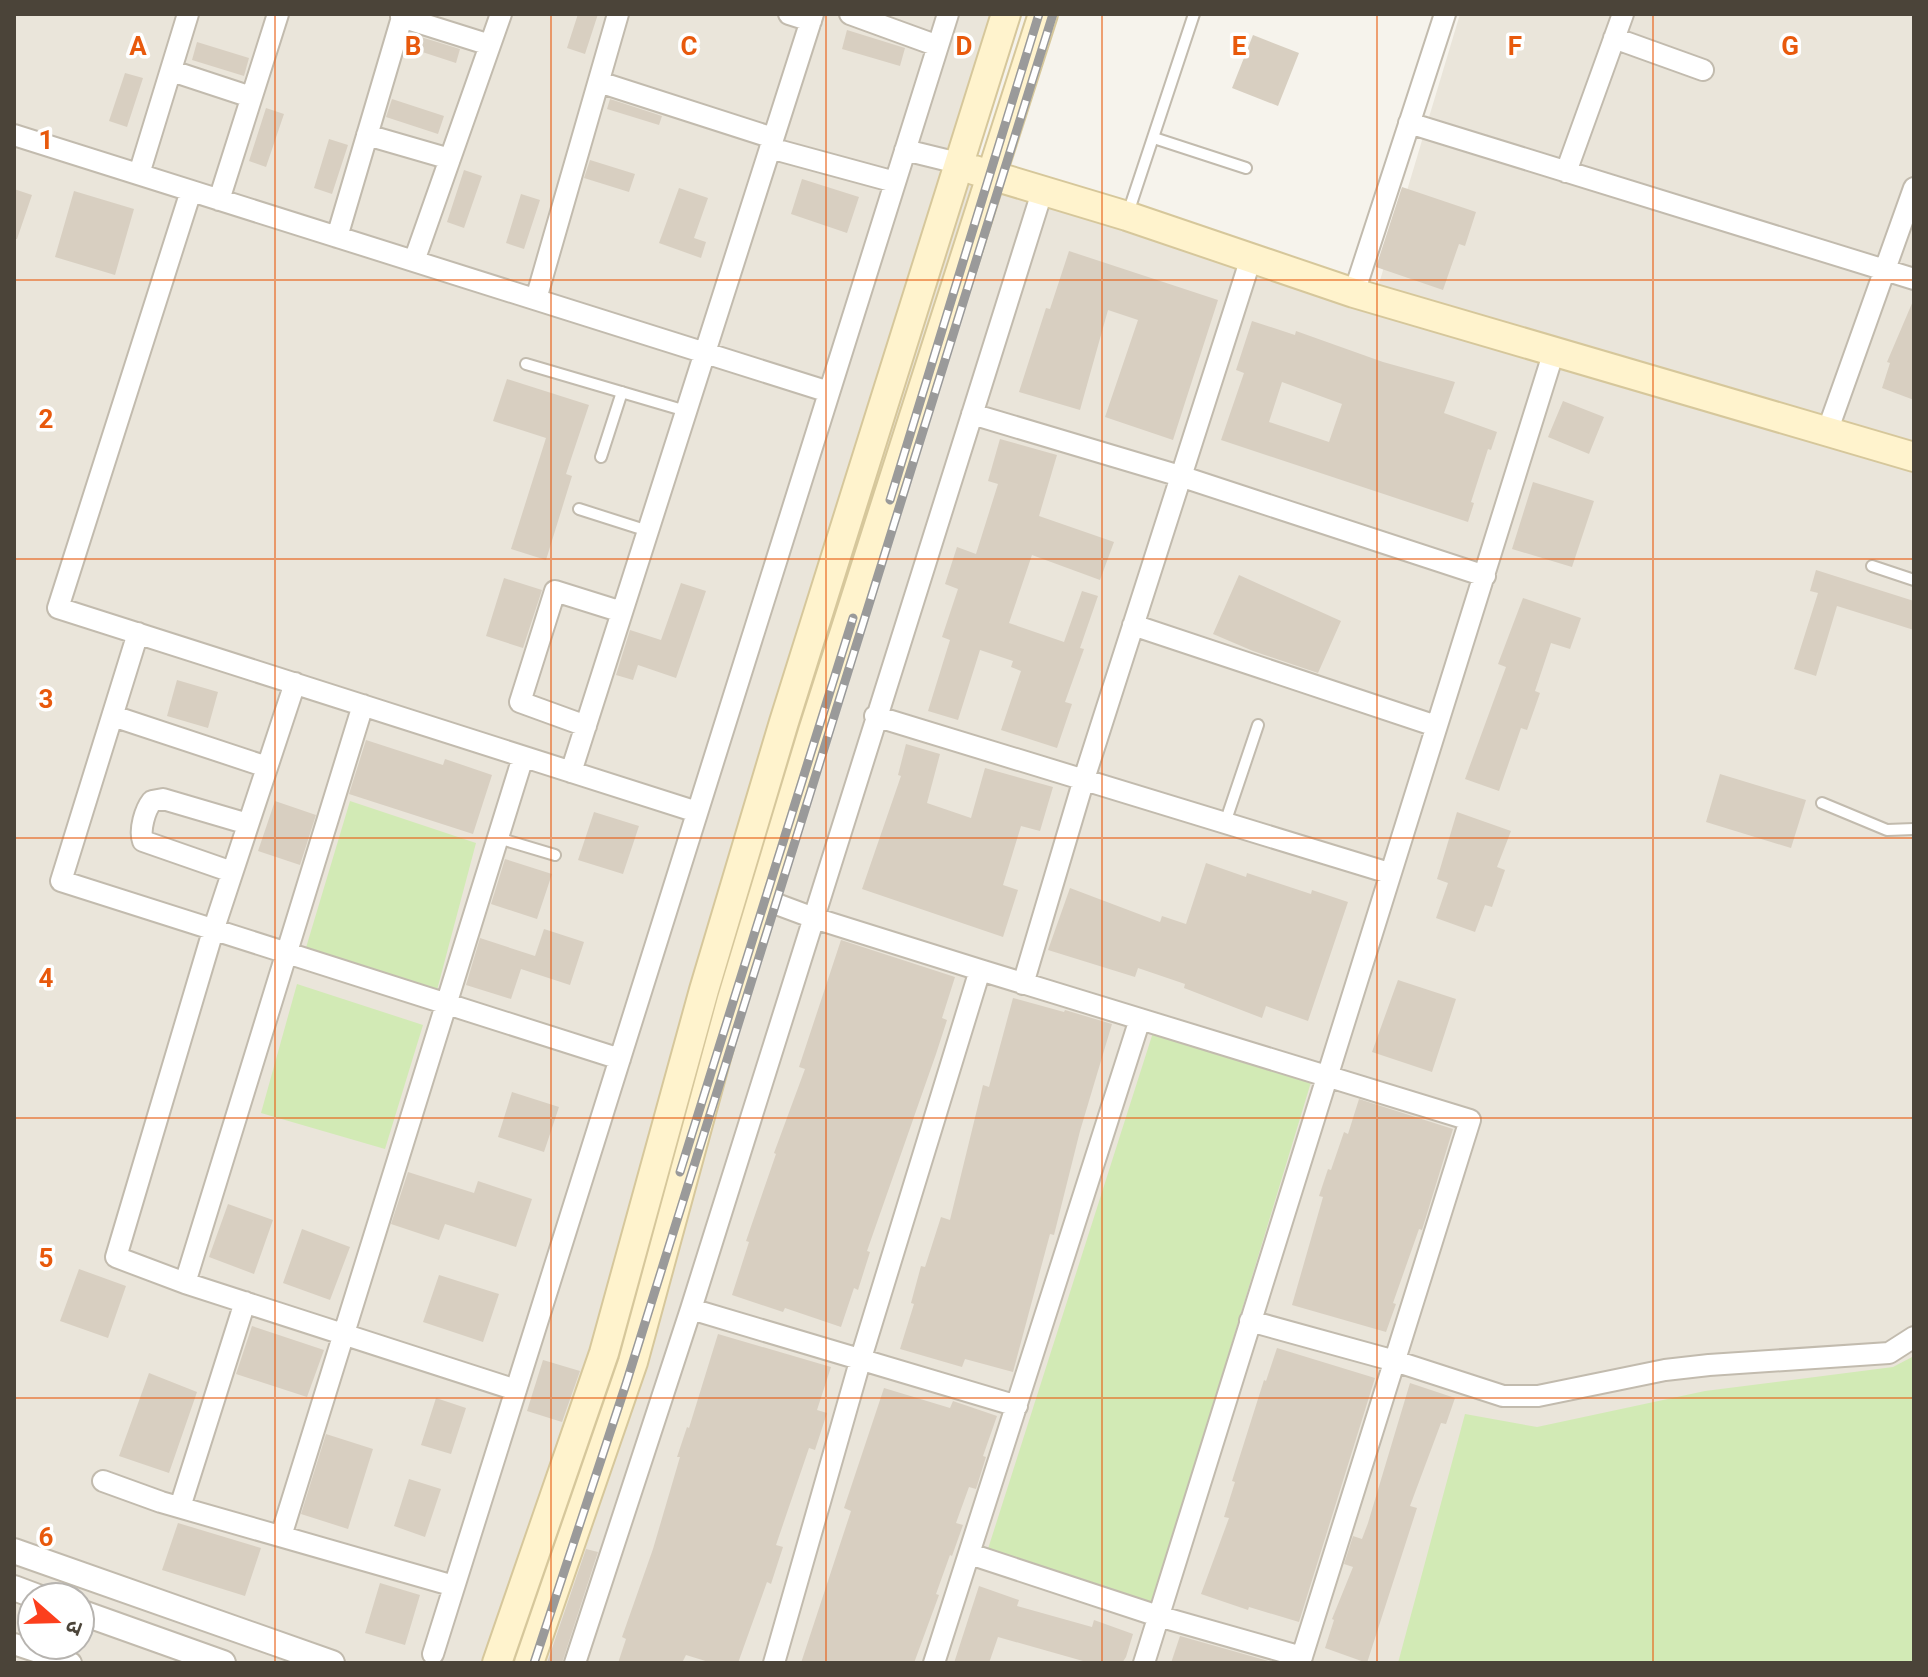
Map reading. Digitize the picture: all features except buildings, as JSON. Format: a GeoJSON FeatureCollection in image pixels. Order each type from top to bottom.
{"type":"FeatureCollection","features":[{"type":"Feature","properties":{"kind":"main road"},"geometry":{"type":"LineString","coordinates":[[497,1663],[604,1353],[708,975],[1006,14]]}},
{"type":"Feature","properties":{"kind":"main road"},"geometry":{"type":"LineString","coordinates":[[529,1663],[633,1362],[732,999],[813,731],[1043,14]]}},
{"type":"Feature","properties":{"kind":"main road"},"geometry":{"type":"LineString","coordinates":[[958,163],[990,177],[1127,216],[1354,293],[1914,457]]}},
{"type":"Feature","properties":{"kind":"street"},"geometry":{"type":"LineString","coordinates":[[139,174],[188,14]]}},
{"type":"Feature","properties":{"kind":"street"},"geometry":{"type":"LineString","coordinates":[[219,200],[278,14]]}},
{"type":"Feature","properties":{"kind":"street"},"geometry":{"type":"LineString","coordinates":[[414,261],[501,14]]}},
{"type":"Feature","properties":{"kind":"street"},"geometry":{"type":"LineString","coordinates":[[536,299],[618,14]]}},
{"type":"Feature","properties":{"kind":"street"},"geometry":{"type":"LineString","coordinates":[[571,772],[812,18],[789,14]]}},
{"type":"Feature","properties":{"kind":"street"},"geometry":{"type":"LineString","coordinates":[[850,14],[938,46]]}},
{"type":"Feature","properties":{"kind":"street"},"geometry":{"type":"LineString","coordinates":[[433,1654],[948,14]]}},
{"type":"Feature","properties":{"kind":"street"},"geometry":{"type":"LineString","coordinates":[[1354,293],[1445,14]]}},
{"type":"Feature","properties":{"kind":"street"},"geometry":{"type":"LineString","coordinates":[[1566,172],[1623,14]]}},
{"type":"Feature","properties":{"kind":"street"},"geometry":{"type":"LineString","coordinates":[[337,237],[402,16],[490,45]]}},
{"type":"Feature","properties":{"kind":"street"},"geometry":{"type":"LineString","coordinates":[[1614,38],[1703,70]]}},
{"type":"Feature","properties":{"kind":"street"},"geometry":{"type":"LineString","coordinates":[[172,71],[251,97]]}},
{"type":"Feature","properties":{"kind":"street"},"geometry":{"type":"LineString","coordinates":[[599,82],[772,143],[895,182]]}},
{"type":"Feature","properties":{"kind":"street"},"geometry":{"type":"LineString","coordinates":[[1409,123],[1914,279]]}},
{"type":"Feature","properties":{"kind":"street"},"geometry":{"type":"LineString","coordinates":[[14,135],[829,392]]}},
{"type":"Feature","properties":{"kind":"street"},"geometry":{"type":"LineString","coordinates":[[367,135],[450,159]]}},
{"type":"Feature","properties":{"kind":"street"},"geometry":{"type":"LineString","coordinates":[[905,150],[958,163]]}},
{"type":"Feature","properties":{"kind":"street"},"geometry":{"type":"LineString","coordinates":[[1827,432],[1914,188]]}},
{"type":"Feature","properties":{"kind":"street"},"geometry":{"type":"LineString","coordinates":[[191,191],[58,608],[697,812]]}},
{"type":"Feature","properties":{"kind":"street"},"geometry":{"type":"LineString","coordinates":[[575,1663],[691,1309],[1042,192]]}},
{"type":"Feature","properties":{"kind":"street"},"geometry":{"type":"LineString","coordinates":[[1023,984],[1084,779],[1251,258]]}},
{"type":"Feature","properties":{"kind":"street"},"geometry":{"type":"LineString","coordinates":[[1144,1663],[1554,351]]}},
{"type":"Feature","properties":{"kind":"street"},"geometry":{"type":"LineString","coordinates":[[972,414],[1180,476],[1485,576]]}},
{"type":"Feature","properties":{"kind":"street"},"geometry":{"type":"LineString","coordinates":[[586,726],[520,702],[555,591],[622,612]]}},
{"type":"Feature","properties":{"kind":"street"},"geometry":{"type":"LineString","coordinates":[[1133,625],[1436,726]]}},
{"type":"Feature","properties":{"kind":"street"},"geometry":{"type":"LineString","coordinates":[[138,633],[61,881],[620,1059]]}},
{"type":"Feature","properties":{"kind":"street"},"geometry":{"type":"LineString","coordinates":[[295,683],[213,931],[116,1257],[185,1283],[516,1390]]}},
{"type":"Feature","properties":{"kind":"street"},"geometry":{"type":"LineString","coordinates":[[185,1283],[363,705]]}},
{"type":"Feature","properties":{"kind":"street"},"geometry":{"type":"LineString","coordinates":[[113,716],[267,767]]}},
{"type":"Feature","properties":{"kind":"street"},"geometry":{"type":"LineString","coordinates":[[875,716],[1389,873]]}},
{"type":"Feature","properties":{"kind":"street"},"geometry":{"type":"LineString","coordinates":[[281,1536],[523,757]]}},
{"type":"Feature","properties":{"kind":"street"},"geometry":{"type":"LineString","coordinates":[[232,872],[143,841],[141,831],[149,805],[152,801],[163,799],[248,824]]}},
{"type":"Feature","properties":{"kind":"street"},"geometry":{"type":"LineString","coordinates":[[763,899],[1023,984],[1470,1120],[1301,1660],[970,1554]]}},
{"type":"Feature","properties":{"kind":"street"},"geometry":{"type":"LineString","coordinates":[[774,1663],[861,1358],[980,970]]}},
{"type":"Feature","properties":{"kind":"street"},"geometry":{"type":"LineString","coordinates":[[934,1663],[1140,1019]]}},
{"type":"Feature","properties":{"kind":"street"},"geometry":{"type":"LineString","coordinates":[[180,1507],[245,1302]]}},
{"type":"Feature","properties":{"kind":"street"},"geometry":{"type":"LineString","coordinates":[[691,1309],[1017,1406]]}},
{"type":"Feature","properties":{"kind":"street"},"geometry":{"type":"LineString","coordinates":[[1250,1321],[1395,1361],[1503,1396],[1538,1396],[1679,1368],[1889,1353],[1914,1337]]}},
{"type":"Feature","properties":{"kind":"street"},"geometry":{"type":"LineString","coordinates":[[103,1481],[180,1507],[454,1586]]}},
{"type":"Feature","properties":{"kind":"street"},"geometry":{"type":"LineString","coordinates":[[14,1551],[332,1663]]}},
{"type":"Feature","properties":{"kind":"street"},"geometry":{"type":"LineString","coordinates":[[96,1618],[223,1663]]}},
{"type":"Feature","properties":{"kind":"street"},"geometry":{"type":"LineString","coordinates":[[14,1644],[71,1663]]}},
{"type":"Feature","properties":{"kind":"lane"},"geometry":{"type":"LineString","coordinates":[[1127,216],[1194,14]]}},
{"type":"Feature","properties":{"kind":"lane"},"geometry":{"type":"LineString","coordinates":[[1154,138],[1246,168]]}},
{"type":"Feature","properties":{"kind":"lane"},"geometry":{"type":"LineString","coordinates":[[526,364],[686,411]]}},
{"type":"Feature","properties":{"kind":"lane"},"geometry":{"type":"LineString","coordinates":[[601,457],[622,392]]}},
{"type":"Feature","properties":{"kind":"lane"},"geometry":{"type":"LineString","coordinates":[[579,509],[648,531]]}},
{"type":"Feature","properties":{"kind":"lane"},"geometry":{"type":"LineString","coordinates":[[1872,566],[1914,580]]}},
{"type":"Feature","properties":{"kind":"lane"},"geometry":{"type":"LineString","coordinates":[[1225,823],[1258,725]]}},
{"type":"Feature","properties":{"kind":"lane"},"geometry":{"type":"LineString","coordinates":[[1822,803],[1887,830],[1914,829]]}},
{"type":"Feature","properties":{"kind":"lane"},"geometry":{"type":"LineString","coordinates":[[498,838],[555,855]]}},
{"type":"Feature","properties":{"kind":"shaded area"},"geometry":{"type":"Polygon","coordinates":[[[14,14],[1010,14],[962,170],[1375,297],[1460,14],[1914,14],[1914,1663],[542,1663],[911,336],[494,1663],[14,1663],[14,14]]]}},
{"type":"Feature","properties":{"kind":"green space"},"geometry":{"type":"Polygon","coordinates":[[[350,801],[476,843],[437,990],[305,951],[350,801]]]}},
{"type":"Feature","properties":{"kind":"green space"},"geometry":{"type":"Polygon","coordinates":[[[297,984],[423,1025],[385,1149],[261,1113],[297,984]]]}},
{"type":"Feature","properties":{"kind":"green space"},"geometry":{"type":"Polygon","coordinates":[[[1157,1020],[1315,1069],[1152,1606],[987,1552],[1157,1020]]]}},
{"type":"Feature","properties":{"kind":"green space"},"geometry":{"type":"Polygon","coordinates":[[[1914,1356],[1914,1663],[1398,1663],[1465,1414],[1537,1427],[1705,1391],[1893,1367],[1914,1356]]]}},
{"type":"Feature","properties":{"kind":"railway"},"geometry":{"type":"LineString","coordinates":[[890,500],[1039,14]]}},
{"type":"Feature","properties":{"kind":"railway"},"geometry":{"type":"LineString","coordinates":[[534,1663],[626,1384],[1053,14]]}},
{"type":"Feature","properties":{"kind":"railway"},"geometry":{"type":"LineString","coordinates":[[680,1172],[853,618]]}}]}
